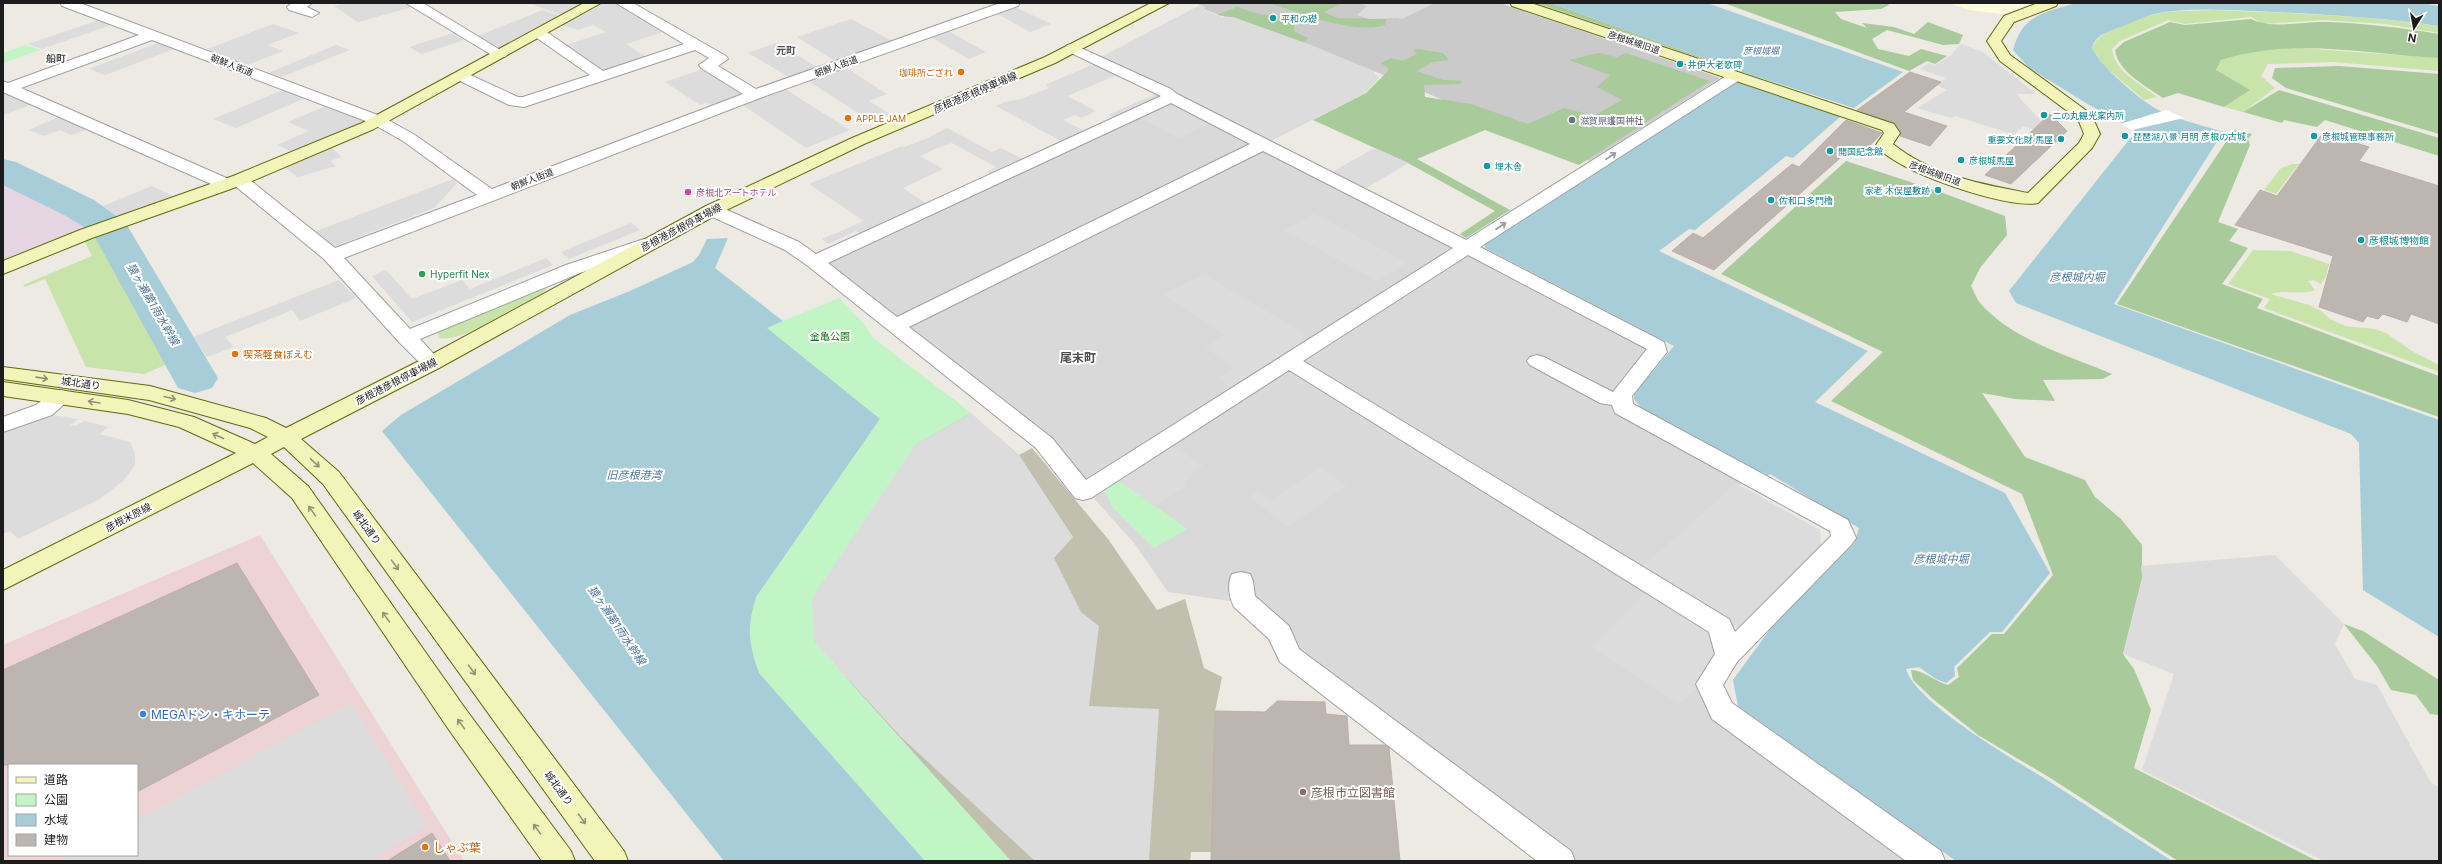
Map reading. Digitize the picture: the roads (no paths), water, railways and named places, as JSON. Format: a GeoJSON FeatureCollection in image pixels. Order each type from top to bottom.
{"type":"FeatureCollection","features":[{"type":"Feature","properties":{"kind":"main road"},"geometry":{"type":"LineString","coordinates":[[3,268],[118,222],[233,182],[377,120],[462,76],[594,3]]}},
{"type":"Feature","properties":{"kind":"main road","name":"彦根港彦根停車場線"},"geometry":{"type":"LineString","coordinates":[[254,452],[432,363],[712,210],[800,167],[1050,60],[1162,3]]}},
{"type":"Feature","properties":{"kind":"main road","name":"彦根城線旧道"},"geometry":{"type":"LineString","coordinates":[[1517,3],[1888,127],[1892,133],[1884,145],[1907,163],[1974,187],[2032,199],[2086,145],[2092,134],[2085,117],[2005,58],[1994,41],[2008,19],[2051,3]]}},
{"type":"Feature","properties":{"kind":"main road","name":"城北通り"},"geometry":{"type":"LineString","coordinates":[[3,372],[150,393],[258,423],[286,437],[331,478],[613,861]]}},
{"type":"Feature","properties":{"kind":"main road","name":"城北通り"},"geometry":{"type":"LineString","coordinates":[[3,390],[128,407],[186,422],[254,452],[300,492],[457,718],[560,861]]}},
{"type":"Feature","properties":{"kind":"main road","name":"彦根米原線"},"geometry":{"type":"LineString","coordinates":[[3,581],[254,452]]}},
{"type":"Feature","properties":{"kind":"street","name":"朝鮮人街道"},"geometry":{"type":"LineString","coordinates":[[67,3],[377,120],[409,138],[490,195],[755,95],[1013,3]]}},
{"type":"Feature","properties":{"kind":"street"},"geometry":{"type":"LineString","coordinates":[[413,3],[454,30],[500,54]]}},
{"type":"Feature","properties":{"kind":"street"},"geometry":{"type":"LineString","coordinates":[[623,3],[721,59],[706,64],[755,95]]}},
{"type":"Feature","properties":{"kind":"street"},"geometry":{"type":"LineString","coordinates":[[88,11],[110,4]]}},
{"type":"Feature","properties":{"kind":"street"},"geometry":{"type":"LineString","coordinates":[[539,34],[601,76]]}},
{"type":"Feature","properties":{"kind":"street"},"geometry":{"type":"LineString","coordinates":[[5,87],[152,35]]}},
{"type":"Feature","properties":{"kind":"street"},"geometry":{"type":"LineString","coordinates":[[462,76],[515,102],[524,102],[696,45]]}},
{"type":"Feature","properties":{"kind":"street"},"geometry":{"type":"LineString","coordinates":[[1072,48],[1166,92],[1171,98],[1468,247],[1657,346],[1657,352],[1621,395],[1623,408],[1840,526],[1844,538],[1728,655],[1709,684],[1722,711],[1930,861]]}},
{"type":"Feature","properties":{"kind":"street"},"geometry":{"type":"LineString","coordinates":[[712,210],[792,246],[814,262],[1044,444],[1083,492],[1736,76]]}},
{"type":"Feature","properties":{"kind":"street"},"geometry":{"type":"LineString","coordinates":[[5,87],[233,182],[301,228],[332,256],[406,338],[432,363]]}},
{"type":"Feature","properties":{"kind":"street"},"geometry":{"type":"LineString","coordinates":[[814,262],[1171,98]]}},
{"type":"Feature","properties":{"kind":"street"},"geometry":{"type":"LineString","coordinates":[[895,326],[1263,144]]}},
{"type":"Feature","properties":{"kind":"street"},"geometry":{"type":"LineString","coordinates":[[332,256],[490,195]]}},
{"type":"Feature","properties":{"kind":"street"},"geometry":{"type":"LineString","coordinates":[[406,338],[573,269],[651,243]]}},
{"type":"Feature","properties":{"kind":"street"},"geometry":{"type":"LineString","coordinates":[[1288,361],[1720,626],[1728,655]]}},
{"type":"Feature","properties":{"kind":"street"},"geometry":{"type":"LineString","coordinates":[[1537,361],[1608,398],[1621,400]]}},
{"type":"Feature","properties":{"kind":"street"},"geometry":{"type":"LineString","coordinates":[[3,425],[44,410],[61,397]]}},
{"type":"Feature","properties":{"kind":"street"},"geometry":{"type":"LineString","coordinates":[[1241,581],[1243,600],[1280,633],[1289,656],[1560,861]]}},
{"type":"Feature","properties":{"kind":"water","name":"彦根城堀"},"geometry":{"type":"Polygon","coordinates":[[[1551,3],[1707,3],[1903,72],[1854,108],[1748,74],[1551,3]]]}},
{"type":"Feature","properties":{"kind":"water","name":"彦根城内堀"},"geometry":{"type":"Polygon","coordinates":[[[2076,3],[2421,3],[2439,6],[2439,26],[2370,18],[2300,13],[2179,10],[2154,14],[2103,34],[2095,41],[2092,50],[2096,53],[2101,62],[2118,79],[2153,107],[2182,120],[2223,132],[2114,304],[2439,420],[2439,637],[2363,590],[2359,443],[2351,434],[2016,303],[2009,291],[2136,131],[2086,103],[2029,68],[2013,50],[2017,38],[2029,22],[2045,13],[2076,3]]]}},
{"type":"Feature","properties":{"kind":"water","name":"彦根城中堀"},"geometry":{"type":"Polygon","coordinates":[[[1734,81],[1841,116],[1793,158],[1786,156],[1695,230],[1689,229],[1659,251],[1868,351],[1815,402],[2005,493],[2050,573],[2002,632],[1990,632],[1954,667],[1955,676],[1946,683],[1936,679],[1919,667],[1906,669],[1914,683],[1928,698],[1947,715],[1969,731],[2172,861],[1956,861],[1738,706],[1733,680],[1779,617],[1854,544],[1859,528],[1770,474],[1765,478],[1643,410],[1634,399],[1634,394],[1674,346],[1485,248],[1484,242],[1734,81]]]}},
{"type":"Feature","properties":{"kind":"water","name":"旧彦根港湾"},"geometry":{"type":"Polygon","coordinates":[[[728,238],[715,268],[783,321],[767,328],[880,419],[756,597],[750,627],[751,643],[755,662],[759,673],[925,861],[724,861],[382,431],[401,415],[570,315],[630,291],[693,262],[699,255],[707,239],[728,238]]]}},
{"type":"Feature","properties":{"kind":"waterway","name":"猿ヶ瀬第1雨水幹線"},"geometry":{"type":"LineString","coordinates":[[3,170],[80,208],[102,223]]}},
{"type":"Feature","properties":{"kind":"waterway","name":"猿ヶ瀬第1雨水幹線"},"geometry":{"type":"LineString","coordinates":[[111,231],[195,378]]}},
{"type":"Feature","properties":{"kind":"place","name":"平和の礎"},"geometry":{"type":"Point","coordinates":[1273,18]}},
{"type":"Feature","properties":{"kind":"place","name":"井伊大老歌碑"},"geometry":{"type":"Point","coordinates":[1680,64]}},
{"type":"Feature","properties":{"kind":"place","name":"珈琲所ござれ"},"geometry":{"type":"Point","coordinates":[961,72]}},
{"type":"Feature","properties":{"kind":"place","name":"二の丸観光案内所"},"geometry":{"type":"Point","coordinates":[2044,115]}},
{"type":"Feature","properties":{"kind":"place","name":"APPLE JAM"},"geometry":{"type":"Point","coordinates":[848,118]}},
{"type":"Feature","properties":{"kind":"place","name":"滋賀県護国神社"},"geometry":{"type":"Point","coordinates":[1572,120]}},
{"type":"Feature","properties":{"kind":"place","name":"琵琶湖八景 月明 彦根の古城"},"geometry":{"type":"Point","coordinates":[2125,136]}},
{"type":"Feature","properties":{"kind":"place","name":"彦根城管理事務所"},"geometry":{"type":"Point","coordinates":[2314,136]}},
{"type":"Feature","properties":{"kind":"place","name":"重要文化財 馬屋"},"geometry":{"type":"Point","coordinates":[2061,139]}},
{"type":"Feature","properties":{"kind":"place","name":"開国記念館"},"geometry":{"type":"Point","coordinates":[1830,151]}},
{"type":"Feature","properties":{"kind":"place","name":"彦根城馬屋"},"geometry":{"type":"Point","coordinates":[1961,160]}},
{"type":"Feature","properties":{"kind":"place","name":"埋木舎"},"geometry":{"type":"Point","coordinates":[1487,166]}},
{"type":"Feature","properties":{"kind":"place","name":"家老 木俣屋敷跡"},"geometry":{"type":"Point","coordinates":[1938,190]}},
{"type":"Feature","properties":{"kind":"place","name":"彦根北アートホテル"},"geometry":{"type":"Point","coordinates":[688,192]}},
{"type":"Feature","properties":{"kind":"place","name":"佐和口多門櫓"},"geometry":{"type":"Point","coordinates":[1771,200]}},
{"type":"Feature","properties":{"kind":"place","name":"彦根城博物館"},"geometry":{"type":"Point","coordinates":[2361,240]}},
{"type":"Feature","properties":{"kind":"place","name":"Hyperfit Nex"},"geometry":{"type":"Point","coordinates":[422,274]}},
{"type":"Feature","properties":{"kind":"place","name":"喫茶軽食ぽえむ"},"geometry":{"type":"Point","coordinates":[235,354]}},
{"type":"Feature","properties":{"kind":"place","name":"MEGAドン・キホーテ"},"geometry":{"type":"Point","coordinates":[143,714]}},
{"type":"Feature","properties":{"kind":"place","name":"彦根市立図書館"},"geometry":{"type":"Point","coordinates":[1303,792]}},
{"type":"Feature","properties":{"kind":"place","name":"しゃぶ葉"},"geometry":{"type":"Point","coordinates":[425,847]}},
{"type":"Feature","properties":{"kind":"district","name":"元町"},"geometry":{"type":"Point","coordinates":[786,50]}},
{"type":"Feature","properties":{"kind":"district","name":"船町"},"geometry":{"type":"Point","coordinates":[56,58]}},
{"type":"Feature","properties":{"kind":"district","name":"尾末町"},"geometry":{"type":"Point","coordinates":[1078,357]}},
{"type":"Feature","properties":{"kind":"park label","name":"金亀公園"},"geometry":{"type":"Point","coordinates":[830,336]}}]}
